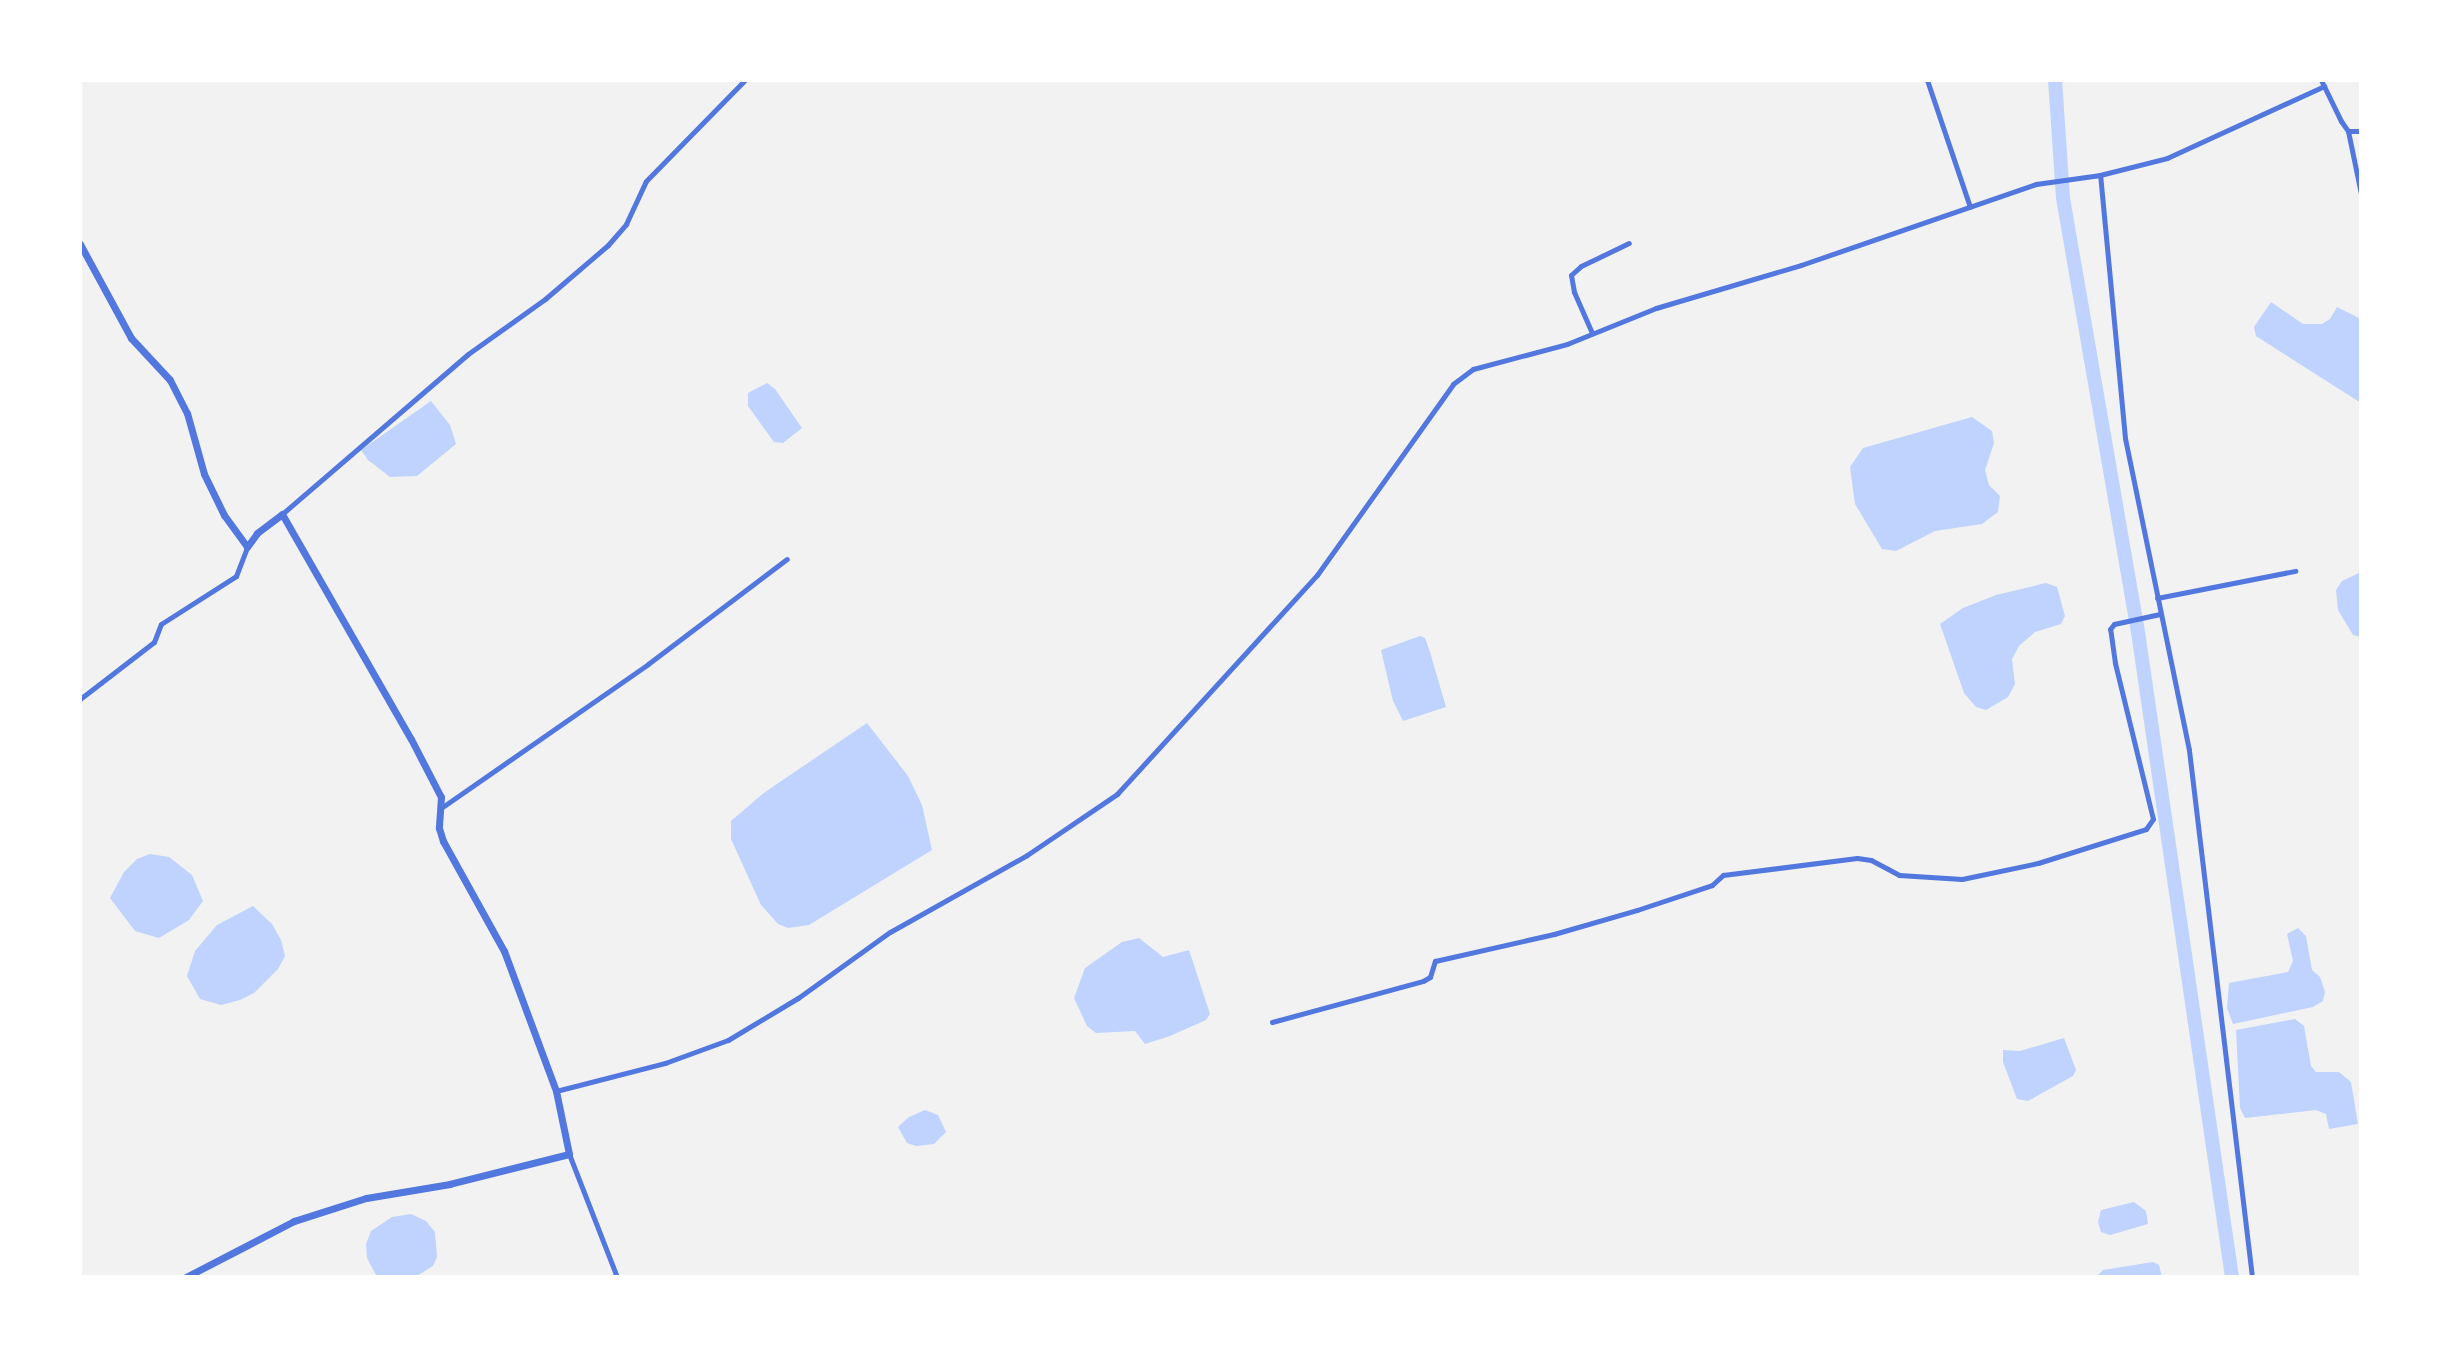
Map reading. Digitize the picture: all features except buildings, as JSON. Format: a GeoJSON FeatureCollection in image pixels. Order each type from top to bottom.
{"type":"FeatureCollection","features":[{"type":"Feature","properties":{"kind":"street"},"geometry":{"type":"LineString","coordinates":[[80,699],[154,642],[161,624],[236,576],[247,547],[257,533],[457,363],[545,299],[608,245],[626,224],[646,181],[745,80]]}},
{"type":"Feature","properties":{"kind":"street"},"geometry":{"type":"LineString","coordinates":[[1927,80],[1970,207]]}},
{"type":"Feature","properties":{"kind":"street"},"geometry":{"type":"LineString","coordinates":[[556,1091],[665,1063],[728,1040],[798,998],[890,932],[1027,855],[1117,794],[1317,575],[1453,384],[1473,369],[1544,351],[1656,308],[1801,265],[2036,184],[2100,175],[2167,158],[2322,83],[2348,131],[2361,194]]}},
{"type":"Feature","properties":{"kind":"street"},"geometry":{"type":"LineString","coordinates":[[2348,131],[2361,131]]}},
{"type":"Feature","properties":{"kind":"street"},"geometry":{"type":"LineString","coordinates":[[2100,175],[2125,438],[2189,750],[2252,1277]]}},
{"type":"Feature","properties":{"kind":"street"},"geometry":{"type":"LineString","coordinates":[[1592,333],[1574,292],[1571,275],[1581,266],[1629,243]]}},
{"type":"Feature","properties":{"kind":"street"},"geometry":{"type":"LineString","coordinates":[[80,244],[131,338],[170,380],[187,413],[204,474],[224,515],[247,547]]}},
{"type":"Feature","properties":{"kind":"street"},"geometry":{"type":"LineString","coordinates":[[282,514],[441,797],[439,828],[443,841],[504,951],[556,1091],[569,1154],[617,1277]]}},
{"type":"Feature","properties":{"kind":"street"},"geometry":{"type":"LineString","coordinates":[[441,808],[648,664],[787,559]]}},
{"type":"Feature","properties":{"kind":"street"},"geometry":{"type":"LineString","coordinates":[[2157,598],[2295,571]]}},
{"type":"Feature","properties":{"kind":"street"},"geometry":{"type":"LineString","coordinates":[[1272,1022],[1423,981],[1430,977],[1435,961],[1554,934],[1637,910],[1712,885],[1723,875],[1857,858],[1871,860],[1899,875],[1962,879],[2038,863],[2146,829],[2153,819],[2115,663],[2110,629],[2160,614]]}},
{"type":"Feature","properties":{"kind":"street"},"geometry":{"type":"LineString","coordinates":[[186,1277],[294,1221],[351,1202],[450,1184],[569,1154]]}},
{"type":"Feature","properties":{"kind":"water"},"geometry":{"type":"Polygon","coordinates":[[[2271,302],[2303,324],[2322,324],[2330,319],[2337,307],[2361,319],[2361,403],[2256,336],[2254,327],[2271,302]]]}},
{"type":"Feature","properties":{"kind":"water"},"geometry":{"type":"Polygon","coordinates":[[[767,383],[775,389],[802,428],[783,443],[774,442],[748,406],[748,393],[767,383]]]}},
{"type":"Feature","properties":{"kind":"water"},"geometry":{"type":"Polygon","coordinates":[[[431,401],[450,425],[456,444],[417,476],[390,477],[368,460],[361,450],[431,401]]]}},
{"type":"Feature","properties":{"kind":"water"},"geometry":{"type":"Polygon","coordinates":[[[1972,417],[1992,431],[1994,443],[1985,470],[1989,485],[2000,496],[1998,512],[1982,524],[1935,531],[1896,551],[1882,549],[1855,504],[1850,467],[1863,448],[1972,417]]]}},
{"type":"Feature","properties":{"kind":"water"},"geometry":{"type":"Polygon","coordinates":[[[2361,572],[2361,637],[2353,635],[2338,610],[2336,590],[2342,581],[2361,572]]]}},
{"type":"Feature","properties":{"kind":"water"},"geometry":{"type":"Polygon","coordinates":[[[2046,583],[2057,587],[2065,616],[2061,624],[2035,632],[2019,646],[2012,659],[2015,684],[2008,697],[1986,710],[1976,707],[1964,693],[1940,624],[1963,608],[1996,595],[2046,583]]]}},
{"type":"Feature","properties":{"kind":"water"},"geometry":{"type":"Polygon","coordinates":[[[1420,636],[1425,638],[1446,707],[1403,721],[1393,701],[1381,650],[1420,636]]]}},
{"type":"Feature","properties":{"kind":"water"},"geometry":{"type":"Polygon","coordinates":[[[867,723],[908,776],[922,805],[932,850],[809,925],[788,928],[778,924],[761,905],[731,839],[731,821],[765,792],[867,723]]]}},
{"type":"Feature","properties":{"kind":"water"},"geometry":{"type":"Polygon","coordinates":[[[150,854],[169,857],[192,875],[203,901],[189,920],[159,938],[135,931],[110,898],[124,872],[137,859],[150,854]]]}},
{"type":"Feature","properties":{"kind":"water"},"geometry":{"type":"Polygon","coordinates":[[[253,906],[272,924],[281,940],[285,956],[278,969],[254,993],[240,1000],[221,1005],[200,999],[187,976],[195,951],[217,925],[253,906]]]}},
{"type":"Feature","properties":{"kind":"water"},"geometry":{"type":"Polygon","coordinates":[[[2298,928],[2306,936],[2312,970],[2320,977],[2325,992],[2323,1001],[2313,1007],[2233,1024],[2227,1008],[2229,983],[2288,972],[2293,961],[2287,934],[2298,928]]]}},
{"type":"Feature","properties":{"kind":"water"},"geometry":{"type":"Polygon","coordinates":[[[1139,938],[1163,957],[1189,950],[1210,1014],[1206,1020],[1145,1044],[1135,1031],[1096,1033],[1087,1026],[1074,998],[1085,968],[1122,942],[1139,938]]]}},
{"type":"Feature","properties":{"kind":"water"},"geometry":{"type":"Polygon","coordinates":[[[2295,1019],[2304,1026],[2311,1066],[2316,1072],[2339,1072],[2351,1082],[2358,1124],[2329,1129],[2326,1114],[2316,1110],[2245,1118],[2240,1108],[2236,1030],[2295,1019]]]}},
{"type":"Feature","properties":{"kind":"water"},"geometry":{"type":"Polygon","coordinates":[[[2064,1038],[2076,1070],[2073,1076],[2028,1101],[2017,1099],[2003,1062],[2003,1050],[2020,1051],[2064,1038]]]}},
{"type":"Feature","properties":{"kind":"water"},"geometry":{"type":"Polygon","coordinates":[[[925,1110],[938,1115],[946,1132],[934,1144],[916,1146],[907,1143],[898,1127],[909,1117],[925,1110]]]}},
{"type":"Feature","properties":{"kind":"water"},"geometry":{"type":"Polygon","coordinates":[[[2134,1202],[2146,1211],[2148,1224],[2110,1235],[2101,1232],[2098,1222],[2101,1210],[2134,1202]]]}},
{"type":"Feature","properties":{"kind":"water"},"geometry":{"type":"Polygon","coordinates":[[[411,1214],[426,1221],[435,1232],[437,1257],[433,1266],[415,1277],[377,1277],[367,1258],[366,1244],[371,1231],[392,1217],[411,1214]]]}},
{"type":"Feature","properties":{"kind":"water"},"geometry":{"type":"Polygon","coordinates":[[[2153,1262],[2159,1265],[2162,1277],[2096,1277],[2103,1270],[2153,1262]]]}},
{"type":"Feature","properties":{"kind":"waterway"},"geometry":{"type":"LineString","coordinates":[[2055,80],[2063,198],[2139,639],[2232,1277]]}}]}
